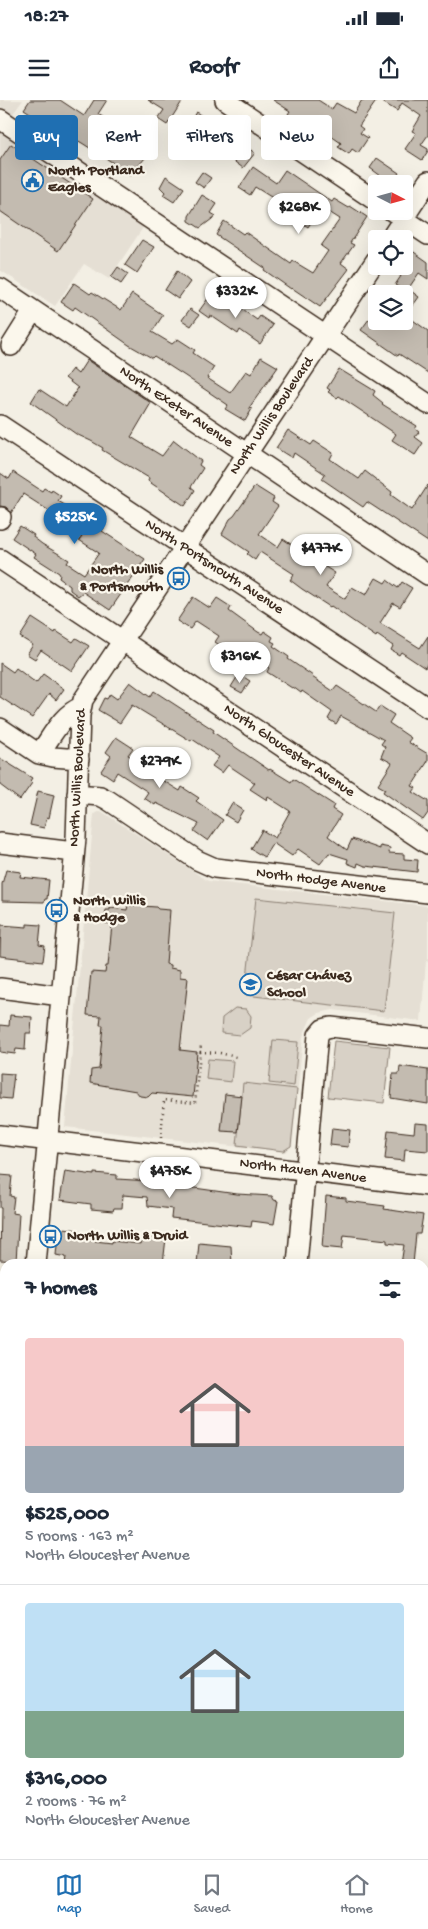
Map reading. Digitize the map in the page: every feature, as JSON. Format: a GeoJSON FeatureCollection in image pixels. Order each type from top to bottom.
{"type":"FeatureCollection","features":[{"type":"Feature","properties":{"kind":"street"},"geometry":{"type":"LineString","coordinates":[[225,100],[368,196]]}},
{"type":"Feature","properties":{"kind":"street"},"geometry":{"type":"LineString","coordinates":[[0,119],[428,404]]}},
{"type":"Feature","properties":{"kind":"street"},"geometry":{"type":"LineString","coordinates":[[413,198],[428,181]]}},
{"type":"Feature","properties":{"kind":"street"},"geometry":{"type":"LineString","coordinates":[[406,220],[428,235]]}},
{"type":"Feature","properties":{"kind":"street","name":"North Willis Boulevard"},"geometry":{"type":"LineString","coordinates":[[36,1259],[74,852],[81,707],[87,694],[122,640],[368,272]]}},
{"type":"Feature","properties":{"kind":"street","name":"North Exeter Avenue"},"geometry":{"type":"LineString","coordinates":[[0,288],[428,575]]}},
{"type":"Feature","properties":{"kind":"street"},"geometry":{"type":"LineString","coordinates":[[11,346],[33,311]]}},
{"type":"Feature","properties":{"kind":"street","name":"North Portsmouth Avenue"},"geometry":{"type":"LineString","coordinates":[[0,425],[428,708]]}},
{"type":"Feature","properties":{"kind":"street","name":"North Gloucester Avenue"},"geometry":{"type":"LineString","coordinates":[[0,559],[428,844]]}},
{"type":"Feature","properties":{"kind":"street"},"geometry":{"type":"LineString","coordinates":[[39,754],[67,716],[73,710],[81,707]]}},
{"type":"Feature","properties":{"kind":"street"},"geometry":{"type":"LineString","coordinates":[[0,728],[39,754],[53,758],[79,759]]}},
{"type":"Feature","properties":{"kind":"street","name":"North Hodge Avenue"},"geometry":{"type":"LineString","coordinates":[[78,794],[100,796],[108,800],[197,860],[215,868],[428,894]]}},
{"type":"Feature","properties":{"kind":"street"},"geometry":{"type":"LineString","coordinates":[[0,843],[74,852]]}},
{"type":"Feature","properties":{"kind":"street"},"geometry":{"type":"LineString","coordinates":[[0,988],[61,996]]}},
{"type":"Feature","properties":{"kind":"street"},"geometry":{"type":"LineString","coordinates":[[297,1259],[318,1035],[323,1029],[331,1026],[428,1038]]}},
{"type":"Feature","properties":{"kind":"street","name":"North Haven Avenue"},"geometry":{"type":"LineString","coordinates":[[0,1135],[428,1186]]}},
{"type":"Feature","properties":{"kind":"path"},"geometry":{"type":"LineString","coordinates":[[159,1154],[164,1100],[181,1103],[195,1102],[201,1044]]}},
{"type":"Feature","properties":{"kind":"path"},"geometry":{"type":"LineString","coordinates":[[200,1052],[236,1057]]}},
{"type":"Feature","properties":{"kind":"shaded area"},"geometry":{"type":"Polygon","coordinates":[[[0,100],[23,100],[12,115],[0,107],[0,100]]]}},
{"type":"Feature","properties":{"kind":"shaded area"},"geometry":{"type":"Polygon","coordinates":[[[0,131],[15,141],[15,160],[44,160],[144,226],[109,279],[84,264],[55,306],[0,270],[0,131]]]}},
{"type":"Feature","properties":{"kind":"shaded area","name":"César Chávez School"},"geometry":{"type":"Polygon","coordinates":[[[101,811],[208,881],[428,906],[428,961],[426,961],[421,1021],[333,1010],[319,1013],[311,1018],[303,1036],[292,1146],[285,1152],[65,1127],[94,814],[101,811]]]}},
{"type":"Feature","properties":{"kind":"shaded area"},"geometry":{"type":"Polygon","coordinates":[[[256,898],[395,913],[384,1011],[245,995],[256,898]]]}},
{"type":"Feature","properties":{"kind":"shaded area"},"geometry":{"type":"Polygon","coordinates":[[[235,1008],[246,1009],[251,1016],[250,1028],[240,1035],[221,1033],[222,1018],[235,1008]]]}},
{"type":"Feature","properties":{"kind":"shaded area"},"geometry":{"type":"Polygon","coordinates":[[[273,1040],[298,1042],[294,1086],[269,1083],[273,1040]]]}},
{"type":"Feature","properties":{"kind":"shaded area"},"geometry":{"type":"Polygon","coordinates":[[[334,1041],[390,1047],[384,1103],[328,1097],[334,1041]]]}},
{"type":"Feature","properties":{"kind":"shaded area"},"geometry":{"type":"Polygon","coordinates":[[[208,1059],[233,1061],[231,1082],[206,1079],[208,1059]]]}},
{"type":"Feature","properties":{"kind":"shaded area"},"geometry":{"type":"Polygon","coordinates":[[[243,1083],[297,1089],[291,1146],[283,1151],[237,1145],[243,1083]]]}},
{"type":"Feature","properties":{"kind":"building"},"geometry":{"type":"Polygon","coordinates":[[[30,100],[60,100],[84,116],[94,100],[107,100],[98,114],[100,115],[88,115],[88,147],[78,141],[78,115],[33,115],[24,109],[30,100]]]}},
{"type":"Feature","properties":{"kind":"building"},"geometry":{"type":"Polygon","coordinates":[[[148,100],[183,100],[173,115],[168,115],[167,125],[158,119],[164,110],[148,100]]]}},
{"type":"Feature","properties":{"kind":"building"},"geometry":{"type":"Polygon","coordinates":[[[273,100],[318,100],[332,109],[336,103],[354,113],[362,100],[377,100],[359,126],[363,129],[360,133],[368,138],[358,153],[352,149],[349,154],[338,147],[341,143],[332,137],[332,115],[289,115],[288,114],[290,111],[273,100]]]}},
{"type":"Feature","properties":{"kind":"building"},"geometry":{"type":"Polygon","coordinates":[[[379,100],[428,100],[428,135],[421,145],[428,149],[428,151],[422,160],[405,149],[416,133],[412,131],[421,116],[402,103],[397,111],[379,100]]]}},
{"type":"Feature","properties":{"kind":"building","name":"North Portland Eagles"},"geometry":{"type":"Polygon","coordinates":[[[11,144],[15,147],[15,160],[35,160],[93,199],[58,251],[0,211],[0,160],[11,144]]]}},
{"type":"Feature","properties":{"kind":"building"},"geometry":{"type":"Polygon","coordinates":[[[377,158],[399,173],[398,175],[380,175],[370,168],[377,158]]]}},
{"type":"Feature","properties":{"kind":"building"},"geometry":{"type":"Polygon","coordinates":[[[109,160],[143,160],[130,176],[118,168],[118,166],[109,160]]]}},
{"type":"Feature","properties":{"kind":"building"},"geometry":{"type":"Polygon","coordinates":[[[232,160],[249,160],[243,168],[232,160]]]}},
{"type":"Feature","properties":{"kind":"building"},"geometry":{"type":"Polygon","coordinates":[[[253,167],[276,183],[285,170],[332,202],[334,199],[349,208],[350,206],[367,217],[350,243],[354,245],[341,263],[349,269],[320,307],[291,289],[264,270],[265,268],[216,235],[224,221],[243,234],[245,232],[291,264],[293,261],[313,273],[328,251],[321,246],[340,219],[321,207],[308,227],[292,216],[287,225],[277,220],[270,215],[279,202],[255,187],[250,195],[239,188],[253,167]]]}},
{"type":"Feature","properties":{"kind":"building"},"geometry":{"type":"Polygon","coordinates":[[[202,172],[211,178],[204,188],[195,182],[202,172]]]}},
{"type":"Feature","properties":{"kind":"building"},"geometry":{"type":"Polygon","coordinates":[[[166,176],[184,188],[174,202],[163,195],[165,192],[160,187],[166,176]]]}},
{"type":"Feature","properties":{"kind":"building"},"geometry":{"type":"Polygon","coordinates":[[[202,195],[217,204],[211,213],[216,216],[200,228],[189,221],[189,216],[202,195]]]}},
{"type":"Feature","properties":{"kind":"building"},"geometry":{"type":"Polygon","coordinates":[[[142,240],[154,247],[137,273],[125,265],[142,240]]]}},
{"type":"Feature","properties":{"kind":"building"},"geometry":{"type":"Polygon","coordinates":[[[413,251],[428,262],[428,279],[419,273],[411,285],[395,285],[401,276],[399,275],[413,275],[413,251]]]}},
{"type":"Feature","properties":{"kind":"building"},"geometry":{"type":"Polygon","coordinates":[[[118,267],[128,274],[121,284],[111,277],[118,267]]]}},
{"type":"Feature","properties":{"kind":"building"},"geometry":{"type":"Polygon","coordinates":[[[177,271],[190,282],[178,299],[165,290],[177,271]]]}},
{"type":"Feature","properties":{"kind":"building"},"geometry":{"type":"Polygon","coordinates":[[[74,283],[90,294],[92,292],[121,310],[132,294],[163,315],[152,332],[172,344],[178,339],[195,350],[193,353],[214,367],[207,378],[230,393],[246,371],[251,374],[261,357],[278,367],[249,408],[252,409],[245,421],[225,409],[228,405],[185,376],[154,356],[152,358],[129,345],[75,307],[73,310],[61,302],[74,283]]]}},
{"type":"Feature","properties":{"kind":"building"},"geometry":{"type":"Polygon","coordinates":[[[413,292],[419,297],[413,305],[413,292]]]}},
{"type":"Feature","properties":{"kind":"building"},"geometry":{"type":"Polygon","coordinates":[[[212,293],[235,309],[237,306],[257,320],[260,316],[273,325],[260,344],[240,330],[238,334],[210,315],[209,318],[199,311],[212,293]]]}},
{"type":"Feature","properties":{"kind":"building"},"geometry":{"type":"Polygon","coordinates":[[[190,309],[199,315],[191,326],[182,320],[190,309]]]}},
{"type":"Feature","properties":{"kind":"building"},"geometry":{"type":"Polygon","coordinates":[[[368,320],[368,330],[413,330],[413,320],[428,331],[428,373],[399,354],[398,356],[361,330],[368,320]]]}},
{"type":"Feature","properties":{"kind":"building"},"geometry":{"type":"Polygon","coordinates":[[[87,360],[151,403],[131,437],[162,456],[174,440],[201,461],[199,465],[203,468],[191,487],[195,490],[185,506],[148,481],[149,478],[102,450],[103,448],[76,434],[31,402],[39,389],[66,407],[78,388],[65,378],[72,369],[78,374],[87,360]]]}},
{"type":"Feature","properties":{"kind":"building"},"geometry":{"type":"Polygon","coordinates":[[[339,369],[375,391],[373,395],[382,404],[417,426],[415,429],[419,432],[415,437],[423,443],[415,455],[392,440],[396,434],[339,396],[337,398],[328,392],[330,390],[327,388],[339,369]]]}},
{"type":"Feature","properties":{"kind":"building"},"geometry":{"type":"Polygon","coordinates":[[[288,430],[311,445],[314,441],[333,453],[330,459],[359,479],[365,471],[392,492],[391,495],[412,510],[428,485],[428,542],[367,502],[363,507],[322,479],[325,474],[294,453],[292,458],[276,448],[288,430]]]}},
{"type":"Feature","properties":{"kind":"building"},"geometry":{"type":"Polygon","coordinates":[[[13,472],[42,491],[44,488],[51,492],[52,490],[61,496],[58,501],[104,528],[102,531],[145,559],[110,610],[83,592],[78,596],[70,590],[70,586],[59,578],[59,573],[34,557],[36,554],[12,538],[20,526],[34,535],[33,537],[42,544],[69,560],[67,563],[84,574],[99,553],[79,540],[82,536],[52,517],[54,514],[23,494],[11,513],[6,507],[0,506],[0,473],[9,479],[13,472]]]}},
{"type":"Feature","properties":{"kind":"building"},"geometry":{"type":"Polygon","coordinates":[[[255,486],[274,498],[272,502],[278,506],[259,534],[278,547],[283,539],[303,552],[312,540],[320,545],[311,558],[335,573],[326,587],[345,599],[352,587],[366,595],[376,578],[385,583],[387,580],[398,588],[402,582],[412,588],[400,607],[393,603],[380,623],[420,648],[428,636],[428,662],[425,668],[401,652],[399,655],[391,650],[393,646],[377,635],[376,637],[331,606],[302,589],[290,580],[294,574],[260,552],[255,560],[247,554],[249,552],[222,534],[230,519],[255,486]]]}},
{"type":"Feature","properties":{"kind":"building"},"geometry":{"type":"Polygon","coordinates":[[[193,597],[210,608],[217,598],[231,607],[229,611],[258,632],[262,634],[264,631],[273,637],[271,641],[275,643],[273,646],[333,691],[337,686],[376,712],[380,706],[394,715],[389,723],[411,738],[408,742],[428,754],[428,761],[412,786],[416,788],[413,792],[428,801],[428,813],[423,820],[383,792],[385,789],[378,785],[392,763],[381,757],[385,747],[381,744],[384,740],[341,716],[336,724],[328,719],[332,712],[302,691],[301,693],[267,672],[269,668],[246,652],[233,671],[220,662],[228,651],[215,642],[219,636],[196,621],[190,629],[177,621],[193,597]]]}},
{"type":"Feature","properties":{"kind":"building"},"geometry":{"type":"Polygon","coordinates":[[[32,618],[73,642],[76,638],[89,646],[72,671],[41,650],[35,659],[27,654],[33,645],[20,637],[32,618]]]}},
{"type":"Feature","properties":{"kind":"building"},"geometry":{"type":"Polygon","coordinates":[[[0,663],[13,672],[16,668],[36,683],[43,674],[64,689],[56,700],[49,694],[32,718],[0,697],[0,663]]]}},
{"type":"Feature","properties":{"kind":"building"},"geometry":{"type":"Polygon","coordinates":[[[239,674],[250,681],[242,693],[231,687],[239,674]]]}},
{"type":"Feature","properties":{"kind":"building"},"geometry":{"type":"Polygon","coordinates":[[[130,682],[150,697],[154,691],[214,730],[213,732],[269,770],[291,782],[293,779],[334,805],[332,809],[341,815],[328,836],[347,850],[352,839],[380,849],[380,846],[390,848],[389,853],[404,854],[404,859],[418,860],[417,872],[365,866],[358,863],[357,867],[347,863],[348,859],[329,853],[320,864],[298,849],[292,856],[273,843],[264,857],[251,849],[262,830],[275,838],[290,811],[268,797],[267,800],[250,789],[255,783],[228,765],[222,773],[212,766],[219,757],[192,739],[191,741],[132,705],[120,723],[98,710],[104,698],[107,699],[110,694],[117,699],[130,682]]]}},
{"type":"Feature","properties":{"kind":"building"},"geometry":{"type":"Polygon","coordinates":[[[116,737],[133,748],[128,755],[156,772],[154,775],[180,791],[182,787],[199,798],[196,801],[223,820],[208,841],[194,831],[199,824],[156,803],[155,805],[144,798],[148,792],[117,772],[113,779],[101,771],[111,756],[106,752],[116,737]]]}},
{"type":"Feature","properties":{"kind":"building"},"geometry":{"type":"Polygon","coordinates":[[[0,758],[32,778],[30,781],[32,783],[20,800],[0,785],[0,758]]]}},
{"type":"Feature","properties":{"kind":"building"},"geometry":{"type":"Polygon","coordinates":[[[38,791],[54,795],[49,818],[47,817],[44,828],[30,825],[38,791]]]}},
{"type":"Feature","properties":{"kind":"building"},"geometry":{"type":"Polygon","coordinates":[[[232,803],[243,810],[236,822],[225,815],[232,803]]]}},
{"type":"Feature","properties":{"kind":"building"},"geometry":{"type":"Polygon","coordinates":[[[6,870],[21,872],[20,877],[49,880],[47,899],[44,902],[2,901],[2,884],[6,870]]]}},
{"type":"Feature","properties":{"kind":"building"},"geometry":{"type":"Polygon","coordinates":[[[128,905],[170,910],[166,964],[170,965],[170,968],[180,970],[180,977],[188,978],[180,1050],[197,1052],[193,1097],[152,1093],[148,1097],[140,1096],[136,1091],[90,1083],[91,1070],[99,1069],[103,1025],[100,1025],[101,1016],[87,1015],[91,972],[105,973],[106,966],[108,966],[112,924],[104,923],[106,910],[110,910],[110,908],[127,910],[128,905]]]}},
{"type":"Feature","properties":{"kind":"building"},"geometry":{"type":"Polygon","coordinates":[[[27,924],[41,925],[39,945],[45,946],[43,961],[0,956],[1,925],[27,927],[27,924]]]}},
{"type":"Feature","properties":{"kind":"building"},"geometry":{"type":"Polygon","coordinates":[[[10,1015],[32,1017],[31,1033],[26,1033],[25,1050],[16,1049],[15,1054],[0,1052],[0,1025],[9,1026],[10,1015]]]}},
{"type":"Feature","properties":{"kind":"building"},"geometry":{"type":"Polygon","coordinates":[[[400,1066],[428,1070],[428,1104],[391,1098],[393,1074],[399,1074],[400,1066]]]}},
{"type":"Feature","properties":{"kind":"building"},"geometry":{"type":"Polygon","coordinates":[[[0,1073],[14,1074],[11,1099],[0,1098],[0,1073]]]}},
{"type":"Feature","properties":{"kind":"building"},"geometry":{"type":"Polygon","coordinates":[[[225,1094],[242,1096],[238,1132],[221,1131],[225,1094]]]}},
{"type":"Feature","properties":{"kind":"building"},"geometry":{"type":"Polygon","coordinates":[[[415,1123],[428,1124],[428,1151],[405,1149],[404,1161],[385,1159],[388,1130],[414,1133],[415,1123]]]}},
{"type":"Feature","properties":{"kind":"building"},"geometry":{"type":"Polygon","coordinates":[[[332,1128],[350,1130],[348,1147],[330,1145],[332,1128]]]}},
{"type":"Feature","properties":{"kind":"building"},"geometry":{"type":"Polygon","coordinates":[[[65,1171],[94,1175],[94,1173],[117,1175],[117,1179],[166,1182],[166,1184],[237,1194],[272,1196],[274,1200],[278,1201],[274,1224],[252,1221],[251,1227],[171,1218],[172,1209],[148,1206],[147,1197],[123,1195],[122,1208],[114,1208],[113,1211],[91,1209],[91,1204],[60,1200],[65,1171]]]}},
{"type":"Feature","properties":{"kind":"building"},"geometry":{"type":"Polygon","coordinates":[[[0,1175],[12,1176],[10,1196],[14,1197],[12,1213],[19,1214],[16,1259],[0,1259],[0,1175]]]}},
{"type":"Feature","properties":{"kind":"building"},"geometry":{"type":"Polygon","coordinates":[[[326,1196],[346,1198],[346,1201],[385,1206],[384,1209],[423,1215],[420,1234],[416,1234],[414,1259],[402,1259],[404,1245],[387,1243],[387,1240],[344,1235],[342,1249],[322,1247],[326,1196]]]}},
{"type":"Feature","properties":{"kind":"building"},"geometry":{"type":"Polygon","coordinates":[[[64,1228],[79,1230],[78,1239],[112,1243],[112,1241],[141,1244],[142,1236],[166,1238],[164,1259],[66,1259],[66,1257],[56,1255],[58,1235],[64,1235],[64,1228]]]}},
{"type":"Feature","properties":{"kind":"building"},"geometry":{"type":"Polygon","coordinates":[[[199,1243],[231,1246],[232,1259],[197,1259],[199,1243]]]}},
{"type":"Feature","properties":{"kind":"place","name":"North Portland Eagles"},"geometry":{"type":"Point","coordinates":[32,180]}},
{"type":"Feature","properties":{"kind":"place","name":"North Willis & Portsmouth"},"geometry":{"type":"Point","coordinates":[179,579]}},
{"type":"Feature","properties":{"kind":"place","name":"North Willis & Hodge"},"geometry":{"type":"Point","coordinates":[57,910]}},
{"type":"Feature","properties":{"kind":"place","name":"César Chávez School"},"geometry":{"type":"Point","coordinates":[251,985]}},
{"type":"Feature","properties":{"kind":"place","name":"North Willis & Druid"},"geometry":{"type":"Point","coordinates":[51,1236]}}]}
